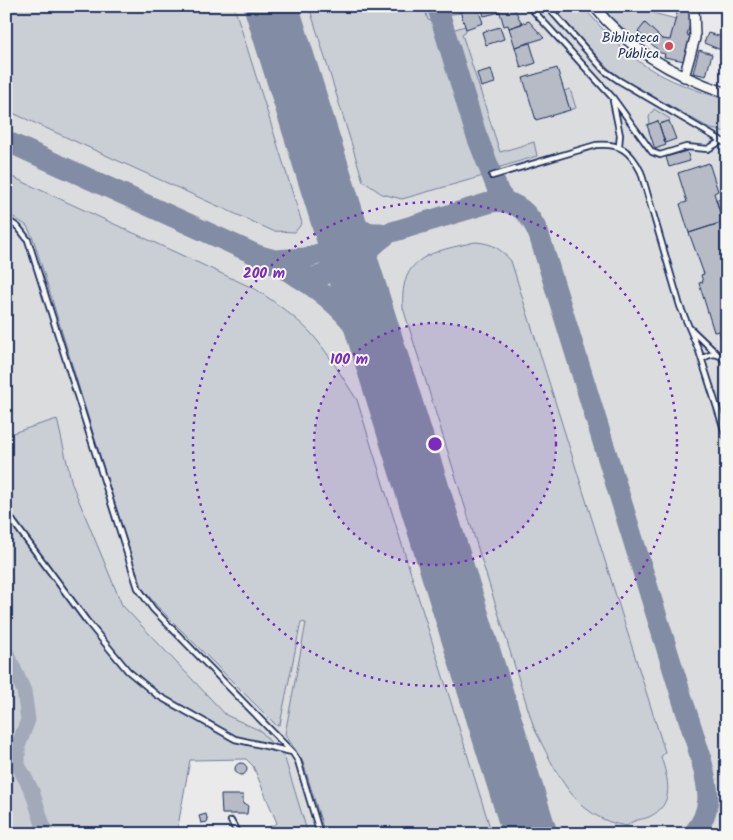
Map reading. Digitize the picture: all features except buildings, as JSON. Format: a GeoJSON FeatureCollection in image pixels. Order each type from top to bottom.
{"type":"FeatureCollection","features":[{"type":"Feature","properties":{"kind":"street"},"geometry":{"type":"LineString","coordinates":[[594,6],[610,25],[641,52],[684,77],[727,94]]}},
{"type":"Feature","properties":{"kind":"street"},"geometry":{"type":"LineString","coordinates":[[684,77],[695,38],[694,6]]}},
{"type":"Feature","properties":{"kind":"lane"},"geometry":{"type":"LineString","coordinates":[[529,6],[613,98],[652,152],[660,155],[686,147],[708,149],[721,141]]}},
{"type":"Feature","properties":{"kind":"lane"},"geometry":{"type":"LineString","coordinates":[[547,6],[606,71],[727,144]]}},
{"type":"Feature","properties":{"kind":"lane"},"geometry":{"type":"LineString","coordinates":[[613,98],[620,136],[619,146]]}},
{"type":"Feature","properties":{"kind":"lane"},"geometry":{"type":"LineString","coordinates":[[492,176],[596,144],[619,146],[635,161],[641,172],[680,306],[702,359],[727,438]]}},
{"type":"Feature","properties":{"kind":"lane"},"geometry":{"type":"LineString","coordinates":[[6,219],[18,227],[28,240],[132,577],[142,598],[293,753],[298,762],[320,834]]}},
{"type":"Feature","properties":{"kind":"lane"},"geometry":{"type":"LineString","coordinates":[[689,327],[717,354],[722,356],[727,365]]}},
{"type":"Feature","properties":{"kind":"lane"},"geometry":{"type":"LineString","coordinates":[[702,359],[710,354],[717,354]]}},
{"type":"Feature","properties":{"kind":"lane"},"geometry":{"type":"LineString","coordinates":[[6,512],[86,620],[128,671],[157,695],[234,739],[293,753]]}},
{"type":"Feature","properties":{"kind":"lane"},"geometry":{"type":"LineString","coordinates":[[231,821],[238,834]]}},
{"type":"Feature","properties":{"kind":"shaded area"},"geometry":{"type":"Polygon","coordinates":[[[6,6],[583,6],[604,33],[631,58],[683,87],[727,100],[727,834],[308,834],[285,759],[260,751],[6,518],[6,6]]]}},
{"type":"Feature","properties":{"kind":"shaded area"},"geometry":{"type":"Polygon","coordinates":[[[6,6],[234,6],[302,223],[295,232],[273,231],[6,110],[6,6]]]}},
{"type":"Feature","properties":{"kind":"shaded area"},"geometry":{"type":"Polygon","coordinates":[[[309,6],[424,6],[428,20],[437,22],[487,175],[402,199],[382,194],[363,181],[309,6]]]}},
{"type":"Feature","properties":{"kind":"shaded area"},"geometry":{"type":"Polygon","coordinates":[[[458,6],[460,13],[445,15],[444,11],[458,6]]]}},
{"type":"Feature","properties":{"kind":"shaded area"},"geometry":{"type":"Polygon","coordinates":[[[551,6],[583,6],[615,42],[646,66],[682,84],[727,100],[727,132],[711,129],[621,78],[608,68],[551,6]]]}},
{"type":"Feature","properties":{"kind":"shaded area"},"geometry":{"type":"Polygon","coordinates":[[[599,6],[657,6],[653,13],[676,19],[670,40],[662,39],[645,23],[634,38],[599,6]]]}},
{"type":"Feature","properties":{"kind":"shaded area"},"geometry":{"type":"Polygon","coordinates":[[[465,26],[466,31],[462,34],[500,152],[534,142],[537,156],[494,169],[469,100],[449,31],[465,26]]]}},
{"type":"Feature","properties":{"kind":"shaded area"},"geometry":{"type":"Polygon","coordinates":[[[570,89],[576,108],[570,110],[564,91],[570,89]]]}},
{"type":"Feature","properties":{"kind":"shaded area"},"geometry":{"type":"Polygon","coordinates":[[[654,109],[670,119],[669,121],[659,124],[657,121],[650,124],[649,117],[654,109]]]}},
{"type":"Feature","properties":{"kind":"shaded area"},"geometry":{"type":"Polygon","coordinates":[[[6,174],[257,290],[298,321],[323,348],[357,400],[492,834],[325,834],[303,762],[285,734],[306,623],[301,622],[280,724],[277,726],[157,606],[143,589],[129,550],[33,238],[27,226],[6,212],[6,174]]]}},
{"type":"Feature","properties":{"kind":"shaded area"},"geometry":{"type":"Polygon","coordinates":[[[475,242],[495,247],[511,261],[665,752],[661,757],[666,774],[667,798],[658,812],[627,826],[609,822],[593,814],[580,803],[559,776],[534,728],[403,308],[403,290],[413,266],[433,253],[475,242]]]}},
{"type":"Feature","properties":{"kind":"shaded area"},"geometry":{"type":"Polygon","coordinates":[[[57,419],[72,484],[122,605],[226,715],[261,731],[285,759],[308,834],[257,834],[277,823],[253,766],[246,759],[190,760],[178,826],[183,834],[6,834],[6,435],[57,419]]]}},
{"type":"Feature","properties":{"kind":"waterway"},"geometry":{"type":"LineString","coordinates":[[6,651],[24,691],[28,720],[18,746],[18,765],[32,791],[46,834]]}},
{"type":"Feature","properties":{"kind":"taxiway"},"geometry":{"type":"LineString","coordinates":[[437,6],[476,134],[499,193],[506,202]]}},
{"type":"Feature","properties":{"kind":"taxiway"},"geometry":{"type":"LineString","coordinates":[[6,141],[257,255],[275,260],[305,258],[492,202],[501,201],[515,205],[527,215],[539,235],[702,762],[708,799],[705,813],[693,834]]}},
{"type":"Feature","properties":{"kind":"taxiway"},"geometry":{"type":"LineString","coordinates":[[333,202],[341,215],[352,225],[365,231],[381,233]]}},
{"type":"Feature","properties":{"kind":"taxiway"},"geometry":{"type":"LineString","coordinates":[[362,296],[360,286],[362,262],[370,249],[385,236]]}},
{"type":"Feature","properties":{"kind":"taxiway"},"geometry":{"type":"LineString","coordinates":[[300,277],[319,277],[332,269],[341,255],[343,237]]}},
{"type":"Feature","properties":{"kind":"taxiway"},"geometry":{"type":"LineString","coordinates":[[271,262],[293,273],[312,286],[344,313],[369,347],[391,389]]}},
{"type":"Feature","properties":{"kind":"runway"},"geometry":{"type":"LineString","coordinates":[[271,6],[530,834]]}},
{"type":"Feature","properties":{"kind":"place","name":"Biblioteca Pública"},"geometry":{"type":"Point","coordinates":[669,46]}}]}
